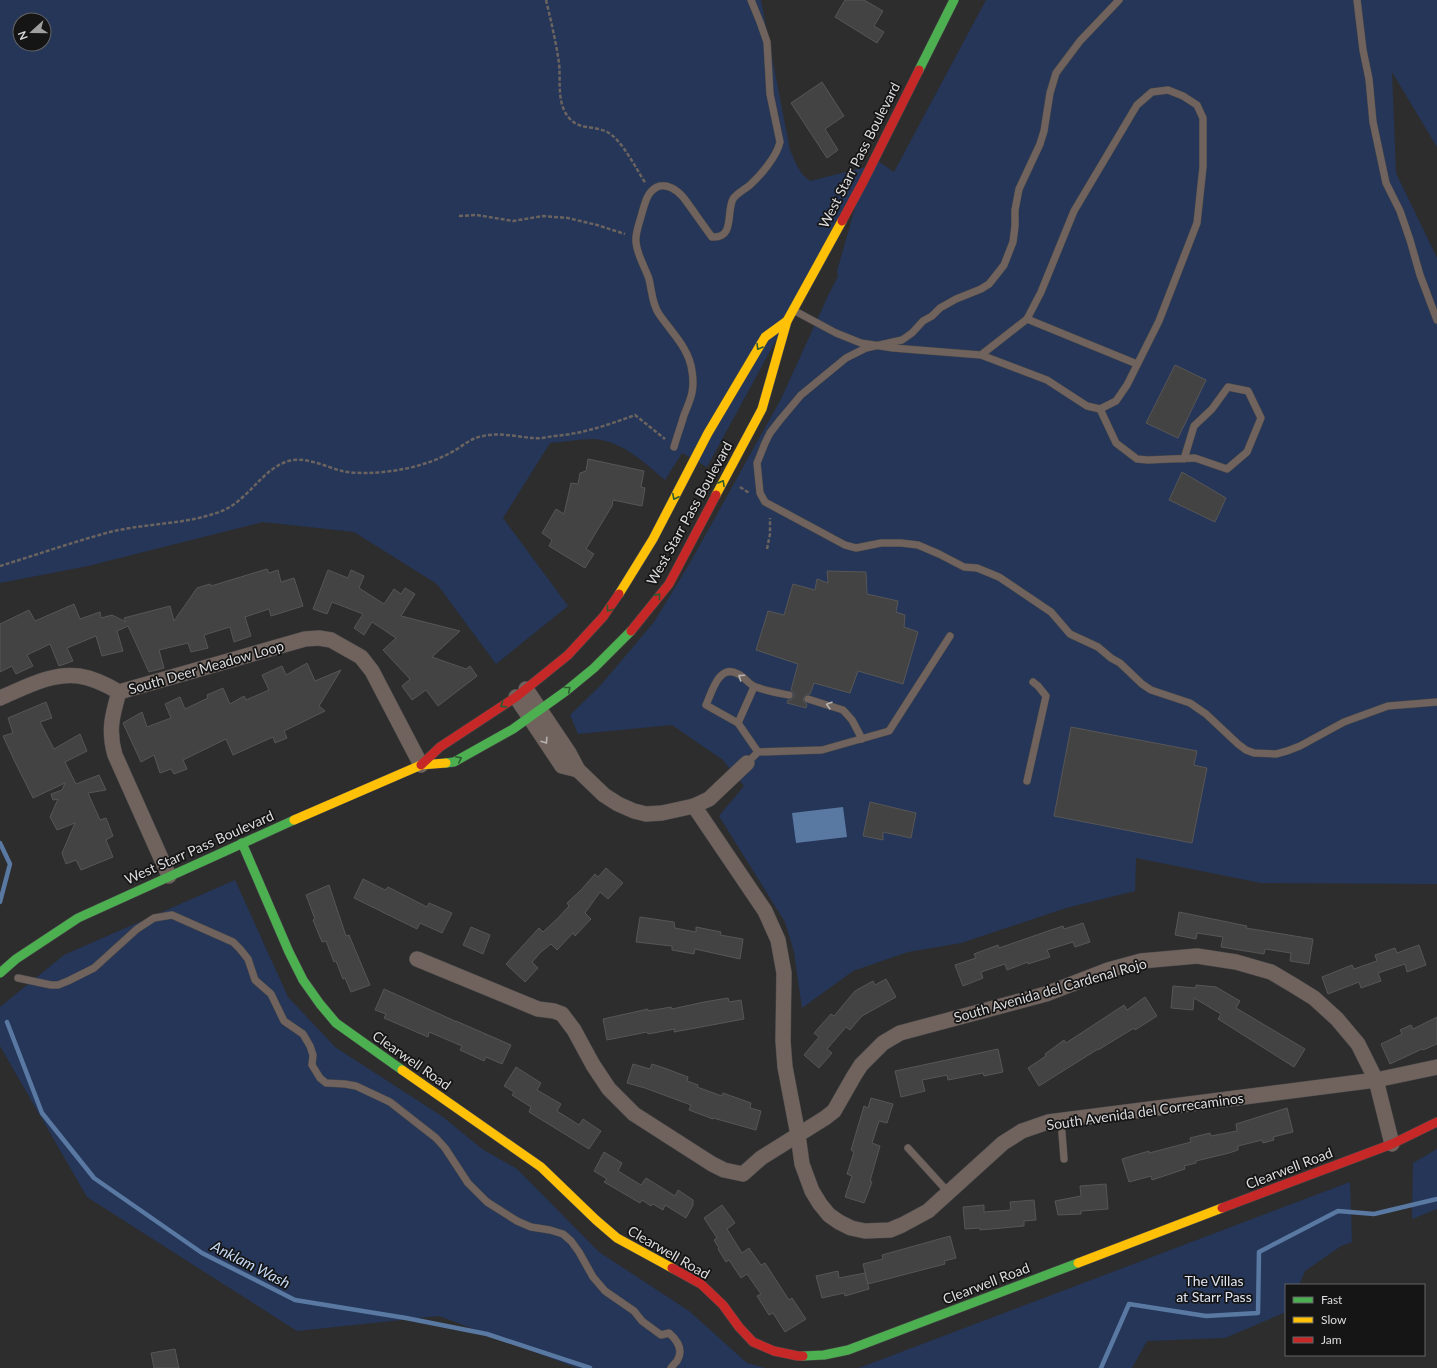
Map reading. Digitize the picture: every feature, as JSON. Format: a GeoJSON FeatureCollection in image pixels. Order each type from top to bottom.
{"type":"FeatureCollection","features":[{"type":"Feature","properties":{"kind":"street","name":"West Starr Pass Boulevard"},"geometry":{"type":"LineString","coordinates":[[0,973],[16,959],[78,918],[242,843],[421,765],[454,762],[513,729],[535,714],[594,668],[625,638],[669,584],[762,409],[787,321],[863,182],[954,0]]}},
{"type":"Feature","properties":{"kind":"street","name":"West Starr Pass Boulevard"},"geometry":{"type":"LineString","coordinates":[[421,765],[440,747],[521,693],[568,656],[603,617],[623,590],[653,539],[708,433],[765,337],[787,321]]}},
{"type":"Feature","properties":{"kind":"street","name":"South Deer Meadow Loop"},"geometry":{"type":"LineString","coordinates":[[169,876],[115,755],[111,741],[112,716],[119,692],[305,639],[319,638],[331,640],[361,656],[372,671],[421,765]]}},
{"type":"Feature","properties":{"kind":"street"},"geometry":{"type":"LineString","coordinates":[[0,698],[38,682],[60,676],[79,676],[104,684],[119,692]]}},
{"type":"Feature","properties":{"kind":"street"},"geometry":{"type":"LineString","coordinates":[[521,693],[535,714],[562,766],[578,770],[604,795],[618,804],[634,811],[646,814],[662,813],[694,806],[709,799],[747,763]]}},
{"type":"Feature","properties":{"kind":"street","name":"South Avenida del Correcaminos"},"geometry":{"type":"LineString","coordinates":[[694,806],[765,911],[778,940],[784,973],[783,1041],[785,1067],[802,1164],[812,1191],[820,1204],[829,1215],[851,1228],[864,1231],[890,1230],[902,1226],[928,1211],[1003,1143],[1022,1131],[1048,1122],[1376,1080],[1437,1067]]}},
{"type":"Feature","properties":{"kind":"street","name":"Clearwell Road"},"geometry":{"type":"LineString","coordinates":[[242,843],[289,952],[304,980],[320,1004],[336,1023],[541,1167],[617,1238],[701,1284],[723,1305],[739,1327],[753,1342],[774,1351],[798,1356],[824,1355],[848,1350],[1392,1144],[1437,1122]]}},
{"type":"Feature","properties":{"kind":"street","name":"South Avenida del Cardenal Rojo"},"geometry":{"type":"LineString","coordinates":[[417,958],[538,1009],[554,1011],[562,1014],[574,1030],[593,1065],[609,1089],[634,1114],[712,1164],[724,1170],[743,1174],[761,1158],[834,1111],[861,1065],[883,1043],[900,1033],[1039,996],[1108,970],[1141,961],[1197,956],[1236,962],[1271,972],[1314,998],[1337,1019],[1358,1044],[1376,1080],[1392,1144]]}},
{"type":"Feature","properties":{"kind":"lane"},"geometry":{"type":"LineString","coordinates":[[674,447],[692,396],[693,385],[690,357],[658,313],[654,304],[649,280],[637,250],[636,239],[646,200],[651,192],[659,187],[666,186],[675,188],[712,237],[723,235],[728,229],[732,200],[737,194],[749,186],[762,172],[779,149],[780,142],[770,94],[767,42],[751,0]]}},
{"type":"Feature","properties":{"kind":"lane"},"geometry":{"type":"LineString","coordinates":[[1119,0],[1080,41],[1056,73],[1050,93],[1044,130],[1040,144],[1019,189],[1015,210],[1015,226],[1012,242],[1004,265],[989,284],[947,304],[923,321],[912,333],[902,340],[866,348],[846,358],[801,395],[780,420],[765,443],[758,463],[760,493],[766,502],[845,546],[856,548],[881,543],[918,545],[964,567],[977,568],[999,577],[1052,612],[1070,634],[1098,647],[1111,658],[1120,663],[1142,684],[1151,690],[1190,703],[1206,714],[1238,744],[1246,750],[1254,753],[1276,754],[1287,751],[1300,746],[1344,722],[1388,706],[1437,702]]}},
{"type":"Feature","properties":{"kind":"lane"},"geometry":{"type":"LineString","coordinates":[[1358,0],[1363,50],[1369,79],[1373,122],[1386,183],[1400,212],[1420,275],[1437,320]]}},
{"type":"Feature","properties":{"kind":"lane"},"geometry":{"type":"LineString","coordinates":[[793,310],[836,333],[861,343],[981,355],[1047,380],[1087,406],[1100,409],[1116,401],[1159,321],[1197,223],[1203,167],[1203,118],[1197,105],[1184,96],[1168,90],[1152,92],[1136,105],[1074,211],[1041,292],[1027,320],[981,355]]}},
{"type":"Feature","properties":{"kind":"lane"},"geometry":{"type":"LineString","coordinates":[[1027,320],[1137,364]]}},
{"type":"Feature","properties":{"kind":"lane"},"geometry":{"type":"LineString","coordinates":[[1100,409],[1116,443],[1137,458],[1148,460],[1184,459],[1195,458],[1227,469],[1246,452],[1261,418],[1248,391],[1228,387],[1212,409],[1194,426],[1184,459]]}},
{"type":"Feature","properties":{"kind":"lane"},"geometry":{"type":"LineString","coordinates":[[747,763],[758,752],[822,750],[889,731],[950,636]]}},
{"type":"Feature","properties":{"kind":"lane"},"geometry":{"type":"LineString","coordinates":[[758,752],[738,723],[706,705],[718,679],[722,673],[728,671],[738,674],[754,687],[789,695]]}},
{"type":"Feature","properties":{"kind":"lane"},"geometry":{"type":"LineString","coordinates":[[1027,781],[1046,696],[1033,682]]}},
{"type":"Feature","properties":{"kind":"lane"},"geometry":{"type":"LineString","coordinates":[[738,723],[754,687]]}},
{"type":"Feature","properties":{"kind":"lane"},"geometry":{"type":"LineString","coordinates":[[808,699],[843,710],[852,720],[862,739]]}},
{"type":"Feature","properties":{"kind":"lane"},"geometry":{"type":"LineString","coordinates":[[18,978],[51,985],[58,985],[68,981],[94,968],[136,929],[154,918],[172,915],[233,942],[248,959],[255,980],[271,994],[284,1021],[303,1034],[313,1055],[312,1065],[320,1078],[326,1083],[356,1086],[390,1102],[436,1138],[445,1148],[468,1184],[487,1202],[517,1221],[531,1227],[550,1230],[562,1234],[571,1241],[593,1277],[605,1291],[634,1312],[642,1321],[661,1335],[669,1333],[675,1338],[681,1353],[671,1368]]}},
{"type":"Feature","properties":{"kind":"lane"},"geometry":{"type":"LineString","coordinates":[[1061,1120],[1064,1159]]}},
{"type":"Feature","properties":{"kind":"lane"},"geometry":{"type":"LineString","coordinates":[[908,1148],[948,1192]]}},
{"type":"Feature","properties":{"kind":"path"},"geometry":{"type":"LineString","coordinates":[[546,0],[559,63],[560,92],[567,116],[577,124],[605,131],[614,137],[651,192]]}},
{"type":"Feature","properties":{"kind":"path"},"geometry":{"type":"LineString","coordinates":[[459,216],[477,215],[513,221],[543,216],[568,218],[597,225],[636,239]]}},
{"type":"Feature","properties":{"kind":"path"},"geometry":{"type":"LineString","coordinates":[[0,566],[111,532],[218,513],[228,509],[239,501],[276,466],[293,460],[312,462],[344,471],[368,473],[395,471],[438,459],[451,453],[473,438],[484,435],[535,438],[566,435],[596,429],[635,415],[674,447]]}},
{"type":"Feature","properties":{"kind":"green space"},"geometry":{"type":"Polygon","coordinates":[[[0,0],[761,0],[790,150],[800,171],[810,181],[870,166],[875,159],[894,172],[986,0],[1437,0],[1437,147],[1392,72],[1396,173],[1437,258],[1437,884],[1261,883],[1136,858],[1135,891],[1066,908],[961,943],[908,952],[853,971],[802,1008],[794,952],[785,922],[719,816],[744,786],[723,760],[672,725],[578,734],[570,715],[600,686],[654,622],[691,561],[781,399],[838,276],[837,271],[863,180],[707,467],[682,453],[665,480],[632,454],[614,444],[594,439],[550,443],[503,518],[568,606],[496,664],[437,584],[354,532],[263,522],[88,566],[0,583],[0,0]]]}},
{"type":"Feature","properties":{"kind":"green space"},"geometry":{"type":"Polygon","coordinates":[[[235,880],[288,997],[335,1047],[443,1117],[482,1149],[517,1169],[599,1252],[689,1311],[747,1363],[765,1368],[577,1368],[439,1316],[297,1331],[87,1197],[0,1046],[0,1007],[64,955],[235,880]]]}},
{"type":"Feature","properties":{"kind":"green space"},"geometry":{"type":"Polygon","coordinates":[[[1437,1149],[1437,1209],[1412,1219],[1413,1163],[1437,1149]]]}},
{"type":"Feature","properties":{"kind":"green space","name":"The Villas at Starr Pass"},"geometry":{"type":"Polygon","coordinates":[[[1350,1182],[1352,1242],[1341,1246],[1305,1271],[1299,1284],[1285,1284],[1285,1312],[1225,1338],[1147,1341],[1132,1368],[859,1368],[1350,1182]]]}},
{"type":"Feature","properties":{"kind":"shaded area"},"geometry":{"type":"Polygon","coordinates":[[[843,807],[847,837],[796,843],[792,813],[843,807]]]}},
{"type":"Feature","properties":{"kind":"building"},"geometry":{"type":"Polygon","coordinates":[[[845,0],[864,0],[883,11],[874,26],[884,32],[877,43],[835,17],[845,0]]]}},
{"type":"Feature","properties":{"kind":"building"},"geometry":{"type":"Polygon","coordinates":[[[822,82],[844,116],[825,129],[838,150],[827,158],[791,103],[822,82]]]}},
{"type":"Feature","properties":{"kind":"building"},"geometry":{"type":"Polygon","coordinates":[[[1175,365],[1206,380],[1178,438],[1146,423],[1175,365]]]}},
{"type":"Feature","properties":{"kind":"building"},"geometry":{"type":"Polygon","coordinates":[[[588,459],[644,471],[641,487],[645,488],[642,506],[613,500],[612,506],[586,549],[594,554],[585,568],[549,546],[552,540],[542,533],[556,509],[564,514],[571,483],[578,484],[580,473],[586,471],[588,459]]]}},
{"type":"Feature","properties":{"kind":"building"},"geometry":{"type":"Polygon","coordinates":[[[1182,472],[1226,498],[1215,522],[1169,500],[1182,472]]]}},
{"type":"Feature","properties":{"kind":"building"},"geometry":{"type":"Polygon","coordinates":[[[267,569],[269,573],[278,570],[281,582],[294,578],[303,606],[271,616],[269,609],[245,617],[251,636],[234,642],[230,627],[204,635],[208,648],[191,652],[188,643],[159,650],[164,668],[149,672],[128,626],[117,631],[123,651],[102,656],[96,636],[67,648],[73,661],[59,666],[50,644],[27,655],[33,666],[16,674],[12,666],[0,672],[0,624],[29,610],[35,621],[74,604],[80,619],[100,612],[101,618],[112,615],[126,622],[124,618],[170,606],[174,621],[197,588],[210,584],[211,586],[267,569]]]}},
{"type":"Feature","properties":{"kind":"building"},"geometry":{"type":"Polygon","coordinates":[[[328,570],[348,578],[351,570],[364,576],[359,588],[384,604],[394,589],[401,594],[405,588],[415,594],[401,616],[460,631],[432,657],[466,669],[470,666],[477,676],[438,706],[426,690],[412,700],[402,686],[410,679],[383,650],[396,638],[372,622],[364,635],[354,628],[363,614],[332,602],[327,614],[313,609],[328,570]]]}},
{"type":"Feature","properties":{"kind":"building"},"geometry":{"type":"Polygon","coordinates":[[[827,571],[866,572],[867,594],[898,601],[896,612],[905,615],[904,627],[918,632],[903,684],[858,671],[850,693],[814,683],[810,694],[807,694],[803,698],[804,702],[807,704],[806,708],[787,703],[788,700],[791,700],[794,696],[794,693],[791,690],[798,664],[756,650],[768,611],[784,615],[793,584],[815,590],[817,579],[828,583],[827,571]]]}},
{"type":"Feature","properties":{"kind":"building"},"geometry":{"type":"Polygon","coordinates":[[[307,663],[315,681],[341,670],[319,706],[325,711],[284,731],[287,738],[275,743],[273,737],[233,755],[226,739],[183,760],[187,769],[174,774],[171,769],[160,773],[154,755],[141,762],[123,723],[142,712],[147,727],[171,718],[165,704],[180,697],[185,709],[208,698],[207,695],[223,688],[230,704],[244,696],[246,700],[269,690],[262,675],[282,666],[286,675],[307,663]]]}},
{"type":"Feature","properties":{"kind":"building"},"geometry":{"type":"Polygon","coordinates":[[[46,702],[52,718],[40,722],[54,749],[80,734],[87,751],[65,762],[76,784],[99,775],[106,790],[88,793],[100,820],[106,818],[113,836],[106,840],[113,857],[81,870],[76,860],[66,864],[62,853],[75,823],[57,830],[50,817],[58,799],[53,800],[51,794],[62,790],[65,783],[33,798],[3,736],[13,733],[8,718],[46,702]]]}},
{"type":"Feature","properties":{"kind":"building"},"geometry":{"type":"Polygon","coordinates":[[[1071,727],[1197,751],[1194,765],[1207,768],[1192,843],[1054,816],[1071,727]]]}},
{"type":"Feature","properties":{"kind":"building"},"geometry":{"type":"Polygon","coordinates":[[[870,802],[916,813],[911,838],[883,832],[883,840],[863,836],[870,802]]]}},
{"type":"Feature","properties":{"kind":"building"},"geometry":{"type":"Polygon","coordinates":[[[606,868],[623,883],[608,899],[600,892],[585,913],[591,919],[575,936],[573,933],[557,950],[551,944],[541,952],[532,962],[538,968],[525,982],[506,964],[539,928],[543,932],[558,918],[569,906],[567,903],[595,874],[598,877],[606,868]]]}},
{"type":"Feature","properties":{"kind":"building"},"geometry":{"type":"Polygon","coordinates":[[[363,879],[385,890],[388,887],[427,907],[429,903],[452,913],[442,933],[420,923],[417,929],[354,898],[363,879]]]}},
{"type":"Feature","properties":{"kind":"building"},"geometry":{"type":"Polygon","coordinates":[[[329,885],[346,936],[349,935],[370,985],[351,992],[345,978],[343,979],[336,961],[334,962],[326,941],[322,942],[313,920],[315,919],[306,895],[329,885]]]}},
{"type":"Feature","properties":{"kind":"building"},"geometry":{"type":"Polygon","coordinates":[[[1179,912],[1247,926],[1246,928],[1313,939],[1309,964],[1290,961],[1291,953],[1265,949],[1264,954],[1221,947],[1223,937],[1197,933],[1196,939],[1175,935],[1179,912]]]}},
{"type":"Feature","properties":{"kind":"building"},"geometry":{"type":"Polygon","coordinates":[[[640,917],[674,922],[675,928],[696,932],[696,927],[721,932],[720,935],[743,939],[740,959],[695,949],[694,954],[672,950],[672,946],[636,942],[640,917]]]}},
{"type":"Feature","properties":{"kind":"building"},"geometry":{"type":"Polygon","coordinates":[[[1083,923],[1090,942],[1075,947],[1073,942],[1047,950],[1050,957],[1028,964],[1028,962],[1007,970],[1005,964],[981,972],[983,978],[963,986],[955,965],[976,958],[974,954],[998,945],[999,948],[1063,926],[1064,929],[1083,923]]]}},
{"type":"Feature","properties":{"kind":"building"},"geometry":{"type":"Polygon","coordinates":[[[471,927],[490,935],[483,954],[463,945],[471,927]]]}},
{"type":"Feature","properties":{"kind":"building"},"geometry":{"type":"Polygon","coordinates":[[[1419,945],[1426,965],[1407,972],[1405,964],[1378,973],[1381,981],[1361,988],[1359,982],[1328,994],[1322,977],[1352,965],[1354,969],[1377,961],[1375,955],[1395,948],[1397,953],[1419,945]]]}},
{"type":"Feature","properties":{"kind":"building"},"geometry":{"type":"Polygon","coordinates":[[[886,979],[896,997],[862,1016],[850,1030],[846,1027],[827,1049],[832,1053],[819,1068],[804,1055],[819,1037],[814,1033],[831,1014],[834,1016],[855,991],[873,981],[875,985],[886,979]]]}},
{"type":"Feature","properties":{"kind":"building"},"geometry":{"type":"Polygon","coordinates":[[[1196,985],[1216,987],[1240,1001],[1236,1008],[1305,1049],[1294,1067],[1218,1019],[1221,1014],[1194,998],[1193,1010],[1171,1008],[1173,986],[1196,988],[1196,985]]]}},
{"type":"Feature","properties":{"kind":"building"},"geometry":{"type":"Polygon","coordinates":[[[384,989],[455,1022],[456,1021],[511,1045],[502,1064],[486,1057],[484,1061],[460,1050],[462,1046],[429,1032],[428,1037],[384,1018],[386,1014],[375,1010],[384,989]]]}},
{"type":"Feature","properties":{"kind":"building"},"geometry":{"type":"Polygon","coordinates":[[[1145,997],[1157,1016],[1135,1030],[1134,1028],[1098,1049],[1039,1086],[1028,1068],[1046,1056],[1045,1054],[1064,1040],[1066,1043],[1124,1005],[1127,1010],[1145,997]]]}},
{"type":"Feature","properties":{"kind":"building"},"geometry":{"type":"Polygon","coordinates":[[[728,998],[729,1002],[741,1000],[744,1019],[674,1032],[675,1029],[648,1034],[647,1032],[607,1040],[603,1019],[648,1009],[648,1011],[671,1007],[672,1009],[728,998]]]}},
{"type":"Feature","properties":{"kind":"building"},"geometry":{"type":"Polygon","coordinates":[[[1437,1017],[1437,1044],[1423,1050],[1422,1049],[1390,1064],[1381,1044],[1402,1034],[1400,1030],[1411,1025],[1413,1029],[1437,1017]]]}},
{"type":"Feature","properties":{"kind":"building"},"geometry":{"type":"Polygon","coordinates":[[[998,1049],[1003,1072],[984,1076],[983,1073],[948,1080],[947,1075],[922,1080],[925,1091],[901,1097],[895,1071],[998,1049]]]}},
{"type":"Feature","properties":{"kind":"building"},"geometry":{"type":"Polygon","coordinates":[[[633,1064],[650,1069],[652,1064],[688,1077],[687,1081],[698,1085],[697,1087],[722,1096],[723,1093],[751,1103],[750,1108],[761,1111],[756,1130],[713,1119],[689,1110],[691,1105],[627,1083],[633,1064]]]}},
{"type":"Feature","properties":{"kind":"building"},"geometry":{"type":"Polygon","coordinates":[[[516,1067],[541,1083],[537,1090],[561,1104],[557,1111],[579,1125],[583,1119],[601,1131],[589,1149],[529,1112],[531,1107],[512,1095],[514,1092],[504,1086],[516,1067]]]}},
{"type":"Feature","properties":{"kind":"building"},"geometry":{"type":"Polygon","coordinates":[[[871,1098],[893,1104],[887,1123],[879,1121],[872,1143],[880,1146],[870,1181],[872,1182],[864,1203],[845,1197],[852,1176],[847,1174],[854,1152],[851,1150],[864,1106],[868,1108],[871,1098]]]}},
{"type":"Feature","properties":{"kind":"building"},"geometry":{"type":"Polygon","coordinates":[[[1287,1108],[1293,1132],[1273,1137],[1274,1140],[1263,1143],[1262,1140],[1238,1146],[1238,1150],[1196,1161],[1196,1163],[1184,1166],[1185,1169],[1152,1180],[1151,1176],[1129,1182],[1122,1159],[1149,1151],[1149,1153],[1191,1142],[1190,1138],[1210,1133],[1211,1136],[1237,1131],[1236,1124],[1287,1108]]]}},
{"type":"Feature","properties":{"kind":"building"},"geometry":{"type":"Polygon","coordinates":[[[604,1152],[622,1163],[618,1171],[641,1185],[646,1178],[675,1196],[678,1190],[693,1200],[693,1205],[686,1218],[665,1205],[663,1210],[653,1204],[651,1206],[642,1200],[640,1203],[604,1182],[607,1179],[594,1171],[604,1152]]]}},
{"type":"Feature","properties":{"kind":"building"},"geometry":{"type":"Polygon","coordinates":[[[1106,1184],[1108,1209],[1081,1211],[1081,1214],[1058,1215],[1055,1201],[1081,1196],[1080,1186],[1106,1184]]]}},
{"type":"Feature","properties":{"kind":"building"},"geometry":{"type":"Polygon","coordinates":[[[1034,1200],[1036,1220],[1024,1221],[1024,1226],[980,1230],[980,1228],[965,1229],[963,1207],[984,1205],[984,1212],[1011,1210],[1010,1202],[1034,1200]]]}},
{"type":"Feature","properties":{"kind":"building"},"geometry":{"type":"Polygon","coordinates":[[[722,1205],[735,1223],[727,1229],[742,1253],[749,1248],[761,1265],[765,1263],[789,1300],[792,1298],[806,1319],[785,1332],[773,1313],[769,1315],[757,1296],[761,1294],[747,1274],[741,1278],[729,1260],[726,1262],[718,1249],[719,1248],[714,1240],[717,1238],[704,1218],[722,1205]]]}},
{"type":"Feature","properties":{"kind":"building"},"geometry":{"type":"Polygon","coordinates":[[[950,1236],[956,1258],[944,1261],[945,1264],[868,1284],[863,1264],[883,1259],[882,1255],[950,1236]]]}},
{"type":"Feature","properties":{"kind":"building"},"geometry":{"type":"Polygon","coordinates":[[[838,1271],[839,1278],[865,1273],[869,1289],[845,1296],[844,1293],[822,1298],[816,1276],[838,1271]]]}},
{"type":"Feature","properties":{"kind":"building"},"geometry":{"type":"Polygon","coordinates":[[[175,1349],[179,1368],[154,1368],[151,1353],[175,1349]]]}},
{"type":"Feature","properties":{"kind":"waterway","name":"Anklam Wash"},"geometry":{"type":"LineString","coordinates":[[0,843],[10,864],[0,902]]}},
{"type":"Feature","properties":{"kind":"waterway","name":"Anklam Wash"},"geometry":{"type":"LineString","coordinates":[[7,1022],[42,1113],[94,1178],[202,1253],[295,1300],[406,1318],[487,1334],[590,1368]]}},
{"type":"Feature","properties":{"kind":"waterway"},"geometry":{"type":"LineString","coordinates":[[1101,1368],[1129,1304],[1206,1316],[1258,1313],[1259,1252],[1338,1211],[1374,1214],[1437,1199]]}},
{"type":"Feature","properties":{"kind":"traffic: fast"},"geometry":{"type":"LineString","coordinates":[[919,70],[954,0]]}},
{"type":"Feature","properties":{"kind":"traffic: fast"},"geometry":{"type":"LineString","coordinates":[[446,763],[454,762],[513,729],[566,691],[594,668],[631,631]]}},
{"type":"Feature","properties":{"kind":"traffic: fast"},"geometry":{"type":"LineString","coordinates":[[0,973],[16,959],[78,918],[294,820]]}},
{"type":"Feature","properties":{"kind":"traffic: fast"},"geometry":{"type":"LineString","coordinates":[[242,843],[289,952],[303,980],[336,1023],[402,1070]]}},
{"type":"Feature","properties":{"kind":"traffic: fast"},"geometry":{"type":"LineString","coordinates":[[803,1356],[824,1355],[848,1350],[1078,1263]]}},
{"type":"Feature","properties":{"kind":"traffic: slow"},"geometry":{"type":"LineString","coordinates":[[716,495],[762,409],[787,321],[842,221]]}},
{"type":"Feature","properties":{"kind":"traffic: slow"},"geometry":{"type":"LineString","coordinates":[[619,594],[653,539],[708,433],[765,337],[787,321]]}},
{"type":"Feature","properties":{"kind":"traffic: slow"},"geometry":{"type":"LineString","coordinates":[[294,820],[421,765],[446,763]]}},
{"type":"Feature","properties":{"kind":"traffic: slow"},"geometry":{"type":"LineString","coordinates":[[402,1070],[541,1167],[617,1238],[672,1268]]}},
{"type":"Feature","properties":{"kind":"traffic: slow"},"geometry":{"type":"LineString","coordinates":[[1078,1263],[1222,1208]]}},
{"type":"Feature","properties":{"kind":"traffic: jam"},"geometry":{"type":"LineString","coordinates":[[842,221],[919,70]]}},
{"type":"Feature","properties":{"kind":"traffic: jam"},"geometry":{"type":"LineString","coordinates":[[631,631],[669,584],[716,495]]}},
{"type":"Feature","properties":{"kind":"traffic: jam"},"geometry":{"type":"LineString","coordinates":[[421,765],[440,747],[516,697],[568,655],[603,617],[619,594]]}},
{"type":"Feature","properties":{"kind":"traffic: jam"},"geometry":{"type":"LineString","coordinates":[[1222,1208],[1392,1144],[1437,1122]]}},
{"type":"Feature","properties":{"kind":"traffic: jam"},"geometry":{"type":"LineString","coordinates":[[672,1268],[701,1284],[723,1305],[739,1327],[753,1342],[774,1351],[803,1356]]}}]}
